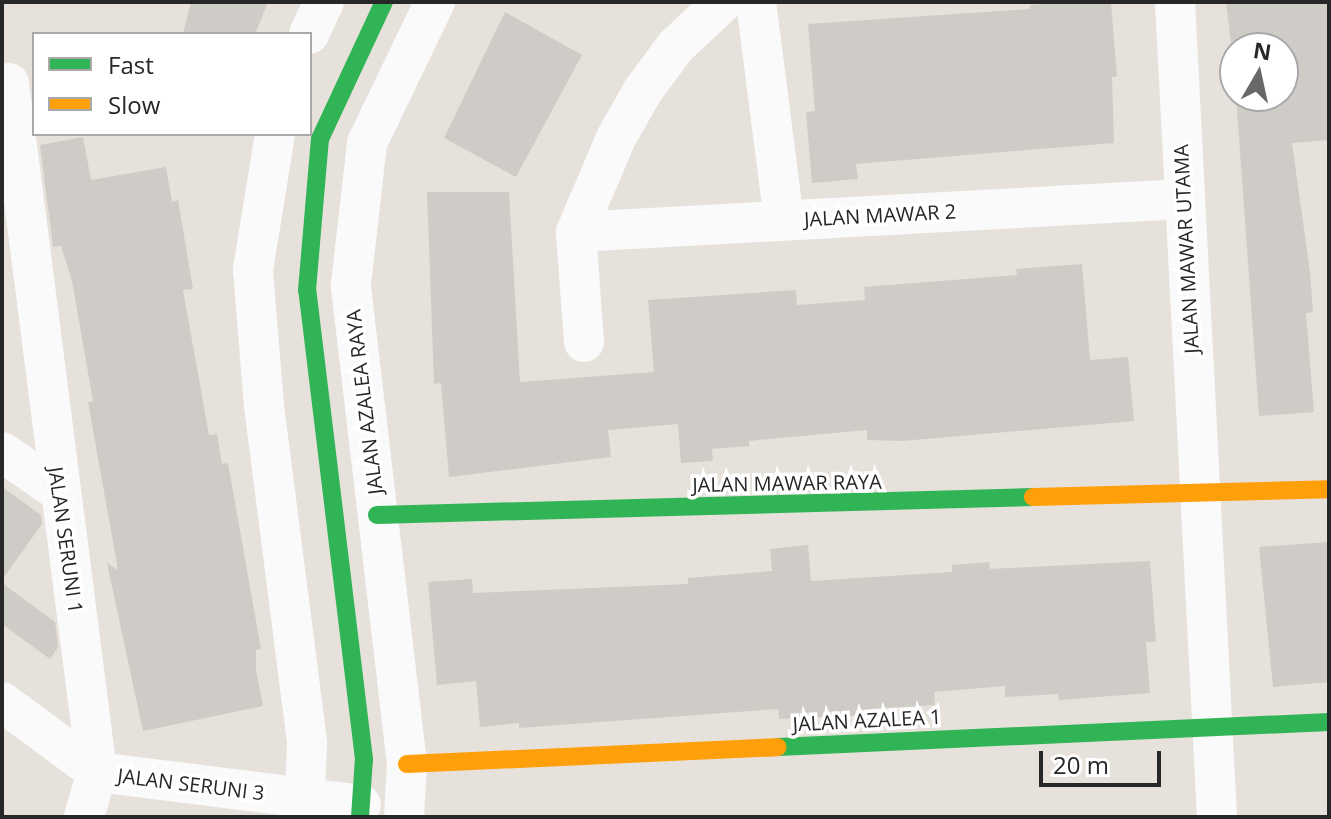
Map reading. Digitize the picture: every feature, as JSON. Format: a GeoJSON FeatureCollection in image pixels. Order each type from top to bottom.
{"type":"FeatureCollection","features":[{"type":"Feature","properties":{"kind":"street"},"geometry":{"type":"LineString","coordinates":[[310,32],[324,2]]}},
{"type":"Feature","properties":{"kind":"street"},"geometry":{"type":"LineString","coordinates":[[312,126],[384,2]]}},
{"type":"Feature","properties":{"kind":"street","name":"JALAN AZALEA RAYA"},"geometry":{"type":"LineString","coordinates":[[404,817],[407,764],[351,284],[367,143],[435,2]]}},
{"type":"Feature","properties":{"kind":"street"},"geometry":{"type":"LineString","coordinates":[[584,342],[576,232],[616,138],[642,92],[675,47],[723,2]]}},
{"type":"Feature","properties":{"kind":"street"},"geometry":{"type":"LineString","coordinates":[[756,2],[784,220]]}},
{"type":"Feature","properties":{"kind":"street","name":"JALAN MAWAR UTAMA"},"geometry":{"type":"LineString","coordinates":[[1175,2],[1197,496],[1217,817]]}},
{"type":"Feature","properties":{"kind":"street","name":"JALAN SERUNI 1"},"geometry":{"type":"LineString","coordinates":[[15,85],[15,252],[60,492],[97,772],[84,817]]}},
{"type":"Feature","properties":{"kind":"street"},"geometry":{"type":"LineString","coordinates":[[275,136],[253,270],[264,406],[301,681],[305,808]]}},
{"type":"Feature","properties":{"kind":"street"},"geometry":{"type":"LineString","coordinates":[[361,811],[364,759],[309,339],[306,136],[367,143]]}},
{"type":"Feature","properties":{"kind":"street","name":"JALAN MAWAR 2"},"geometry":{"type":"LineString","coordinates":[[576,232],[1184,199]]}},
{"type":"Feature","properties":{"kind":"street"},"geometry":{"type":"LineString","coordinates":[[2,452],[60,492]]}},
{"type":"Feature","properties":{"kind":"street","name":"JALAN MAWAR RAYA"},"geometry":{"type":"LineString","coordinates":[[377,515],[1197,496],[1329,489]]}},
{"type":"Feature","properties":{"kind":"street","name":"JALAN SERUNI 3"},"geometry":{"type":"LineString","coordinates":[[2,702],[97,772],[305,808],[361,811]]}},
{"type":"Feature","properties":{"kind":"street","name":"JALAN AZALEA 1"},"geometry":{"type":"LineString","coordinates":[[407,764],[1329,722]]}},
{"type":"Feature","properties":{"kind":"building"},"geometry":{"type":"Polygon","coordinates":[[[191,2],[268,2],[256,32],[184,32],[191,2]]]}},
{"type":"Feature","properties":{"kind":"building"},"geometry":{"type":"Polygon","coordinates":[[[1111,2],[1117,77],[1112,77],[1114,143],[856,164],[858,179],[812,183],[806,112],[815,111],[808,24],[1030,9],[1030,5],[1111,2]]]}},
{"type":"Feature","properties":{"kind":"building"},"geometry":{"type":"Polygon","coordinates":[[[1226,2],[1329,2],[1329,140],[1292,143],[1310,272],[1313,312],[1306,313],[1314,412],[1259,416],[1237,112],[1299,112],[1299,32],[1230,32],[1226,2]]]}},
{"type":"Feature","properties":{"kind":"building"},"geometry":{"type":"Polygon","coordinates":[[[505,12],[582,55],[516,177],[444,138],[505,12]]]}},
{"type":"Feature","properties":{"kind":"building"},"geometry":{"type":"Polygon","coordinates":[[[83,137],[91,180],[166,167],[172,202],[178,200],[193,289],[183,290],[209,435],[217,434],[222,464],[228,463],[261,649],[256,650],[256,670],[263,706],[143,731],[107,563],[118,570],[88,402],[93,401],[72,281],[61,246],[53,247],[40,145],[83,137]]]}},
{"type":"Feature","properties":{"kind":"building"},"geometry":{"type":"Polygon","coordinates":[[[427,192],[509,192],[520,382],[654,372],[648,300],[796,290],[797,305],[865,300],[864,287],[1017,275],[1016,269],[1082,264],[1090,360],[1128,357],[1134,421],[902,441],[867,440],[867,430],[749,441],[749,446],[712,449],[713,461],[681,463],[678,424],[608,430],[611,457],[449,477],[441,383],[434,384],[427,192]]]}},
{"type":"Feature","properties":{"kind":"building"},"geometry":{"type":"Polygon","coordinates":[[[2,487],[41,515],[42,524],[2,580],[2,487]]]}},
{"type":"Feature","properties":{"kind":"building"},"geometry":{"type":"Polygon","coordinates":[[[1329,542],[1329,682],[1273,687],[1259,547],[1329,542]]]}},
{"type":"Feature","properties":{"kind":"building"},"geometry":{"type":"Polygon","coordinates":[[[808,545],[811,581],[952,572],[952,565],[989,562],[990,569],[1150,561],[1156,642],[1146,642],[1150,693],[1059,700],[1058,694],[1005,697],[1005,686],[934,692],[935,705],[870,709],[870,715],[779,719],[778,709],[519,728],[519,723],[480,727],[476,681],[437,685],[428,582],[472,579],[473,593],[688,584],[688,578],[772,571],[770,549],[808,545]]]}},
{"type":"Feature","properties":{"kind":"building"},"geometry":{"type":"Polygon","coordinates":[[[2,583],[55,622],[58,647],[50,659],[2,624],[2,583]]]}},
{"type":"Feature","properties":{"kind":"traffic: fast"},"geometry":{"type":"LineString","coordinates":[[360,817],[364,759],[307,290],[320,139],[384,2]]}},
{"type":"Feature","properties":{"kind":"traffic: fast"},"geometry":{"type":"LineString","coordinates":[[377,515],[1033,497]]}},
{"type":"Feature","properties":{"kind":"traffic: fast"},"geometry":{"type":"LineString","coordinates":[[778,747],[1329,722]]}},
{"type":"Feature","properties":{"kind":"traffic: slow"},"geometry":{"type":"LineString","coordinates":[[1033,497],[1329,489]]}},
{"type":"Feature","properties":{"kind":"traffic: slow"},"geometry":{"type":"LineString","coordinates":[[407,764],[778,747]]}}]}
